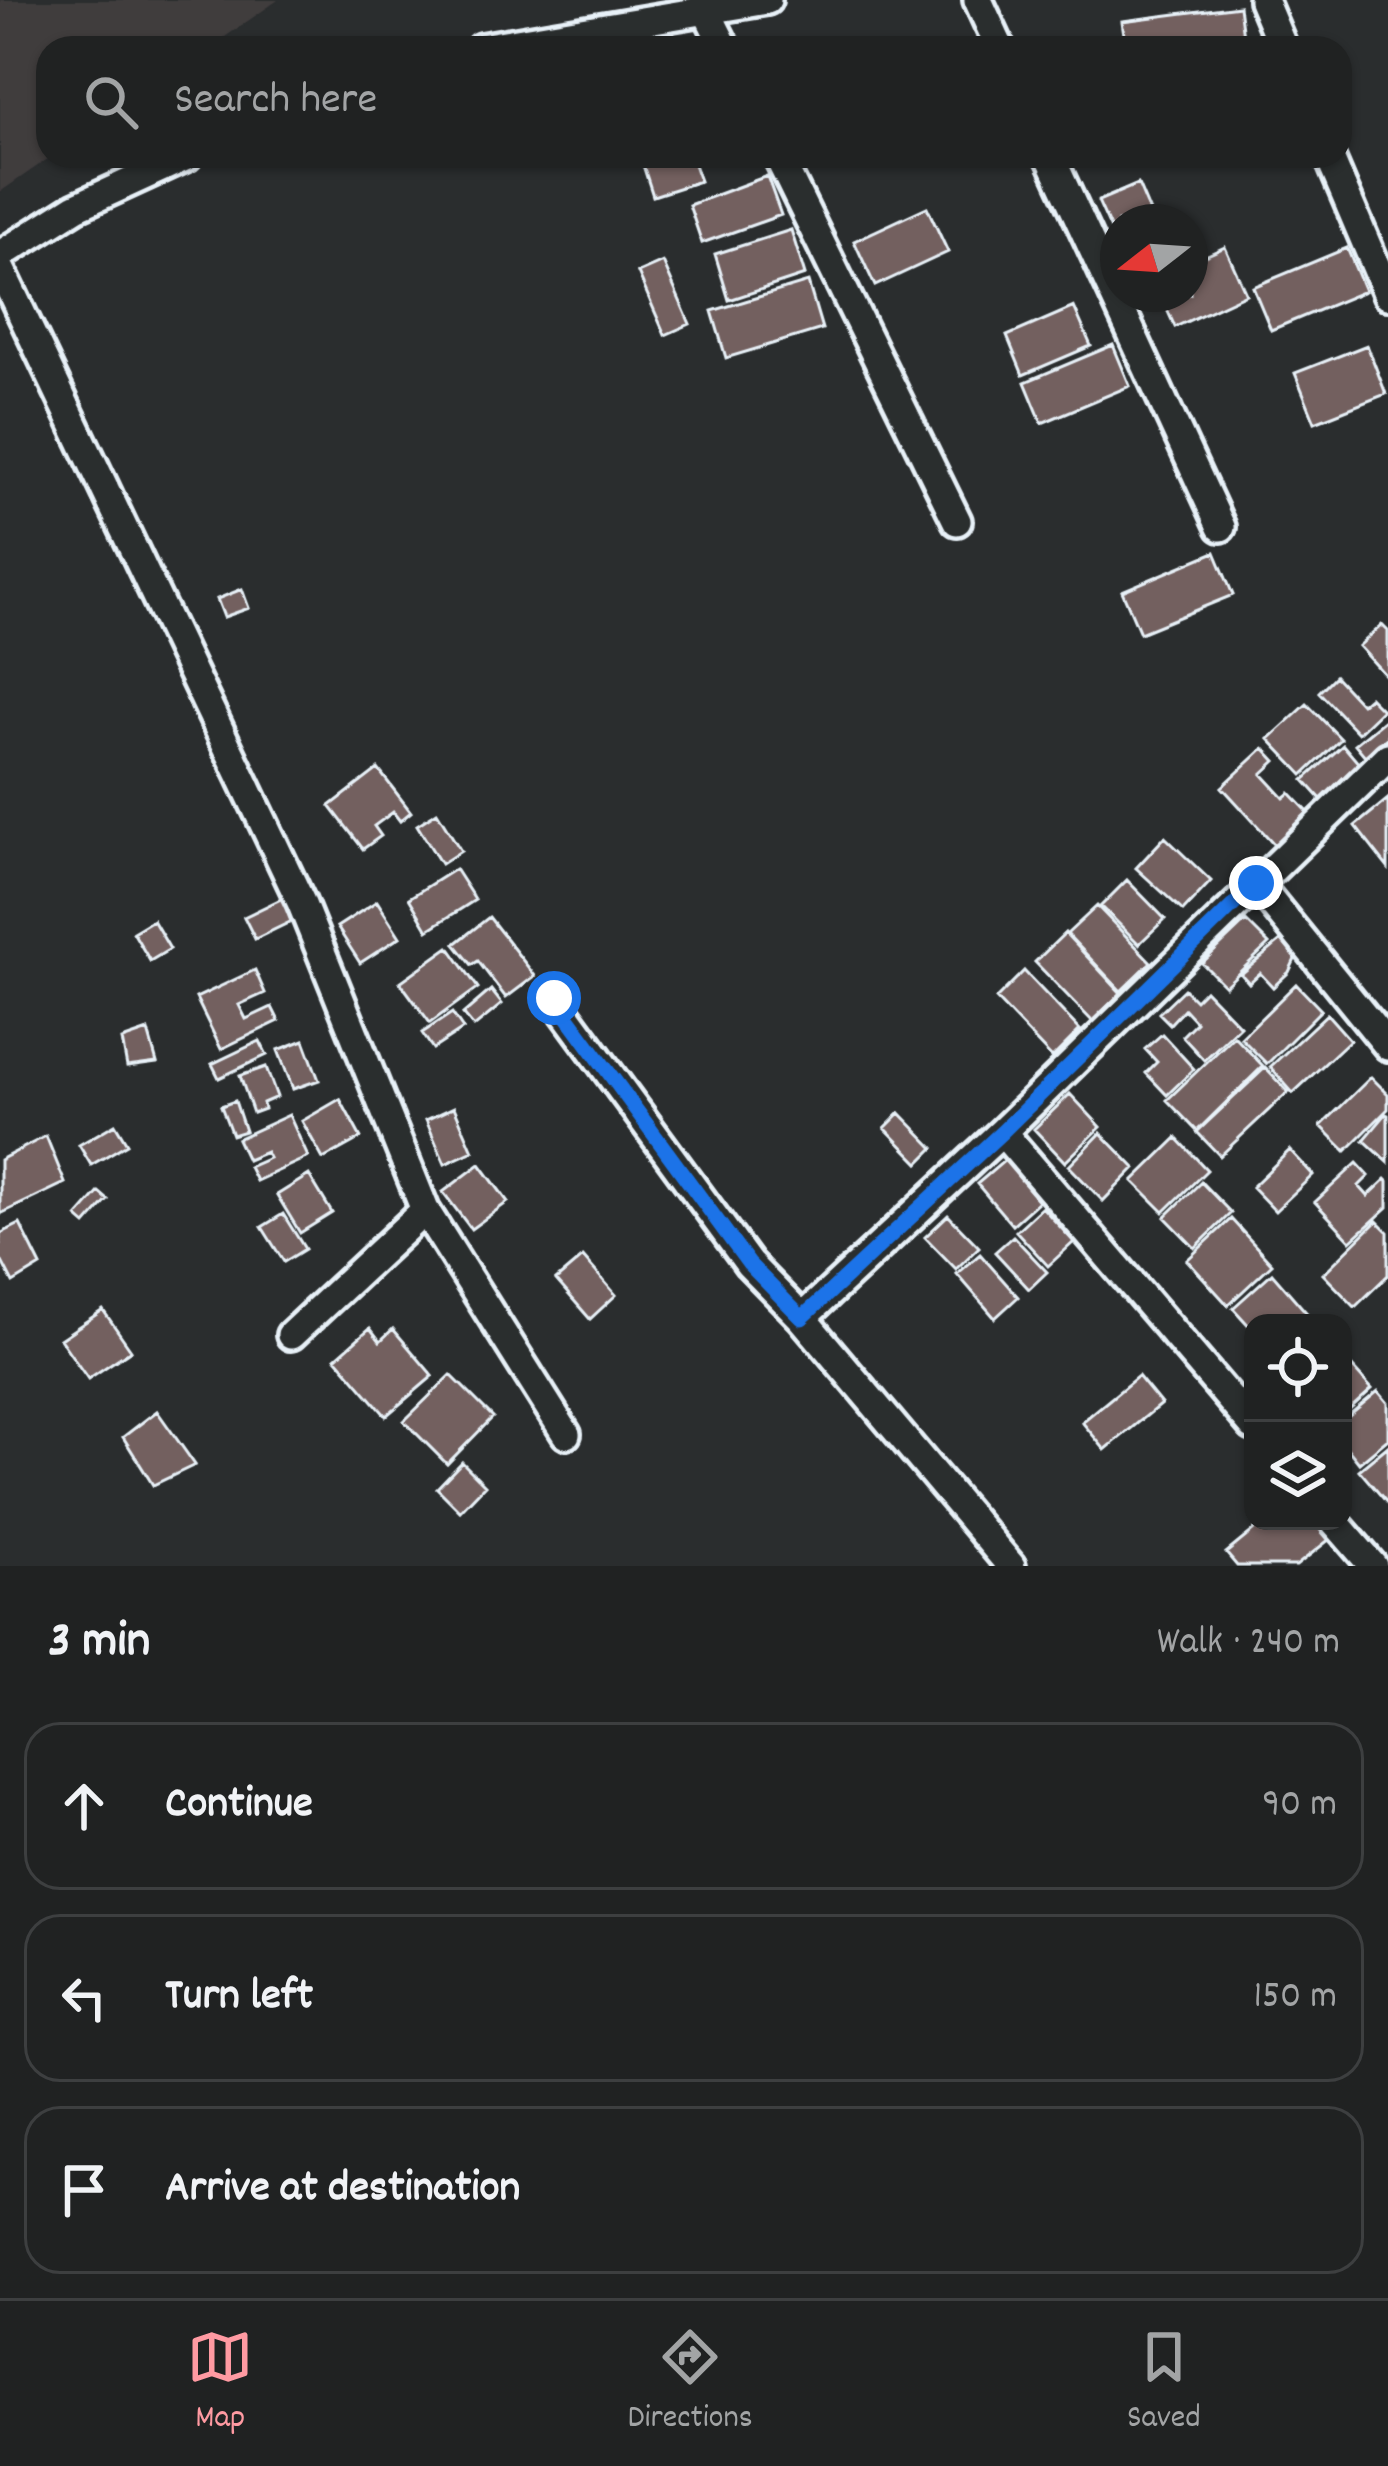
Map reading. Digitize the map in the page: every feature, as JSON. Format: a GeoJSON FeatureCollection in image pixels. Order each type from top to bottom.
{"type":"FeatureCollection","features":[{"type":"Feature","properties":{"kind":"street"},"geometry":{"type":"LineString","coordinates":[[548,36],[767,0]]}},
{"type":"Feature","properties":{"kind":"street"},"geometry":{"type":"LineString","coordinates":[[978,0],[994,36]]}},
{"type":"Feature","properties":{"kind":"street"},"geometry":{"type":"LineString","coordinates":[[1263,0],[1278,36]]}},
{"type":"Feature","properties":{"kind":"street"},"geometry":{"type":"LineString","coordinates":[[705,8],[719,36]]}},
{"type":"Feature","properties":{"kind":"street"},"geometry":{"type":"LineString","coordinates":[[0,255],[76,207],[162,168]]}},
{"type":"Feature","properties":{"kind":"street"},"geometry":{"type":"LineString","coordinates":[[784,168],[957,521]]}},
{"type":"Feature","properties":{"kind":"street"},"geometry":{"type":"LineString","coordinates":[[1056,168],[1221,527]]}},
{"type":"Feature","properties":{"kind":"street"},"geometry":{"type":"LineString","coordinates":[[1334,168],[1388,295]]}},
{"type":"Feature","properties":{"kind":"street"},"geometry":{"type":"LineString","coordinates":[[0,268],[301,902],[425,1210],[566,1434]]}},
{"type":"Feature","properties":{"kind":"street"},"geometry":{"type":"LineString","coordinates":[[802,1318],[1002,1132],[1388,757]]}},
{"type":"Feature","properties":{"kind":"street"},"geometry":{"type":"LineString","coordinates":[[1256,883],[1388,1046]]}},
{"type":"Feature","properties":{"kind":"street"},"geometry":{"type":"LineString","coordinates":[[554,998],[749,1264],[802,1318],[1011,1566]]}},
{"type":"Feature","properties":{"kind":"street"},"geometry":{"type":"LineString","coordinates":[[1002,1132],[1250,1422]]}},
{"type":"Feature","properties":{"kind":"street"},"geometry":{"type":"LineString","coordinates":[[291,1335],[425,1210]]}},
{"type":"Feature","properties":{"kind":"street"},"geometry":{"type":"LineString","coordinates":[[1342,1530],[1372,1566]]}},
{"type":"Feature","properties":{"kind":"shaded area"},"geometry":{"type":"Polygon","coordinates":[[[0,0],[278,0],[226,36],[36,36],[36,167],[0,192],[0,0]]]}},
{"type":"Feature","properties":{"kind":"building"},"geometry":{"type":"Polygon","coordinates":[[[1239,6],[1243,36],[1124,36],[1122,21],[1239,6]]]}},
{"type":"Feature","properties":{"kind":"building"},"geometry":{"type":"Polygon","coordinates":[[[644,168],[695,168],[700,181],[653,196],[644,168]]]}},
{"type":"Feature","properties":{"kind":"building"},"geometry":{"type":"Polygon","coordinates":[[[767,176],[781,215],[702,243],[689,205],[767,176]]]}},
{"type":"Feature","properties":{"kind":"building"},"geometry":{"type":"Polygon","coordinates":[[[1138,184],[1146,204],[1100,205],[1098,201],[1138,184]]]}},
{"type":"Feature","properties":{"kind":"building"},"geometry":{"type":"Polygon","coordinates":[[[927,207],[948,252],[875,286],[854,241],[927,207]]]}},
{"type":"Feature","properties":{"kind":"building"},"geometry":{"type":"Polygon","coordinates":[[[791,230],[805,275],[729,300],[715,254],[791,230]]]}},
{"type":"Feature","properties":{"kind":"building"},"geometry":{"type":"Polygon","coordinates":[[[1225,247],[1246,294],[1208,312],[1208,255],[1225,247]]]}},
{"type":"Feature","properties":{"kind":"building"},"geometry":{"type":"Polygon","coordinates":[[[1347,248],[1365,291],[1271,330],[1253,287],[1347,248]]]}},
{"type":"Feature","properties":{"kind":"building"},"geometry":{"type":"Polygon","coordinates":[[[663,262],[690,324],[665,335],[638,273],[663,262]]]}},
{"type":"Feature","properties":{"kind":"building"},"geometry":{"type":"Polygon","coordinates":[[[808,282],[822,329],[726,358],[712,311],[808,282]]]}},
{"type":"Feature","properties":{"kind":"building"},"geometry":{"type":"Polygon","coordinates":[[[1074,307],[1091,346],[1023,375],[1007,336],[1074,307]]]}},
{"type":"Feature","properties":{"kind":"building"},"geometry":{"type":"Polygon","coordinates":[[[1168,312],[1207,312],[1175,327],[1168,312]]]}},
{"type":"Feature","properties":{"kind":"building"},"geometry":{"type":"Polygon","coordinates":[[[1113,345],[1130,386],[1042,423],[1025,382],[1113,345]]]}},
{"type":"Feature","properties":{"kind":"building"},"geometry":{"type":"Polygon","coordinates":[[[1367,345],[1386,394],[1315,422],[1295,373],[1367,345]]]}},
{"type":"Feature","properties":{"kind":"building"},"geometry":{"type":"Polygon","coordinates":[[[1215,552],[1233,595],[1140,633],[1122,591],[1215,552]]]}},
{"type":"Feature","properties":{"kind":"building"},"geometry":{"type":"Polygon","coordinates":[[[242,589],[249,608],[224,617],[217,599],[242,589]]]}},
{"type":"Feature","properties":{"kind":"building"},"geometry":{"type":"Polygon","coordinates":[[[1382,625],[1388,631],[1388,678],[1359,646],[1382,625]]]}},
{"type":"Feature","properties":{"kind":"building"},"geometry":{"type":"Polygon","coordinates":[[[1335,676],[1361,704],[1369,697],[1382,710],[1358,733],[1319,692],[1335,676]]]}},
{"type":"Feature","properties":{"kind":"building"},"geometry":{"type":"Polygon","coordinates":[[[1307,704],[1341,739],[1303,775],[1269,739],[1307,704]]]}},
{"type":"Feature","properties":{"kind":"building"},"geometry":{"type":"Polygon","coordinates":[[[1387,718],[1388,737],[1365,756],[1355,744],[1387,718]]]}},
{"type":"Feature","properties":{"kind":"building"},"geometry":{"type":"Polygon","coordinates":[[[1343,745],[1360,765],[1322,800],[1304,780],[1343,745]]]}},
{"type":"Feature","properties":{"kind":"building"},"geometry":{"type":"Polygon","coordinates":[[[1264,748],[1276,761],[1262,774],[1284,798],[1290,793],[1309,813],[1275,845],[1222,787],[1264,748]]]}},
{"type":"Feature","properties":{"kind":"building"},"geometry":{"type":"Polygon","coordinates":[[[378,769],[411,812],[400,821],[393,812],[374,826],[381,836],[363,849],[330,806],[378,769]]]}},
{"type":"Feature","properties":{"kind":"building"},"geometry":{"type":"Polygon","coordinates":[[[1388,799],[1388,868],[1355,826],[1388,799]]]}},
{"type":"Feature","properties":{"kind":"building"},"geometry":{"type":"Polygon","coordinates":[[[437,812],[461,851],[441,864],[417,825],[437,812]]]}},
{"type":"Feature","properties":{"kind":"building"},"geometry":{"type":"Polygon","coordinates":[[[1165,837],[1211,881],[1183,911],[1136,868],[1165,837]]]}},
{"type":"Feature","properties":{"kind":"building"},"geometry":{"type":"Polygon","coordinates":[[[455,869],[475,900],[428,930],[409,898],[455,869]]]}},
{"type":"Feature","properties":{"kind":"building"},"geometry":{"type":"Polygon","coordinates":[[[1127,880],[1165,919],[1139,944],[1101,906],[1127,880]]]}},
{"type":"Feature","properties":{"kind":"building"},"geometry":{"type":"Polygon","coordinates":[[[283,898],[294,920],[255,939],[244,917],[283,898]]]}},
{"type":"Feature","properties":{"kind":"building"},"geometry":{"type":"Polygon","coordinates":[[[377,901],[400,937],[360,963],[337,927],[377,901]]]}},
{"type":"Feature","properties":{"kind":"building"},"geometry":{"type":"Polygon","coordinates":[[[1097,906],[1151,962],[1121,991],[1067,934],[1097,906]]]}},
{"type":"Feature","properties":{"kind":"building"},"geometry":{"type":"Polygon","coordinates":[[[489,917],[535,976],[506,998],[478,961],[472,965],[455,944],[489,917]]]}},
{"type":"Feature","properties":{"kind":"building"},"geometry":{"type":"Polygon","coordinates":[[[153,920],[170,949],[150,961],[133,932],[153,920]]]}},
{"type":"Feature","properties":{"kind":"building"},"geometry":{"type":"Polygon","coordinates":[[[1246,921],[1269,944],[1225,986],[1202,963],[1246,921]]]}},
{"type":"Feature","properties":{"kind":"building"},"geometry":{"type":"Polygon","coordinates":[[[1065,933],[1121,993],[1092,1021],[1035,962],[1065,933]]]}},
{"type":"Feature","properties":{"kind":"building"},"geometry":{"type":"Polygon","coordinates":[[[1283,939],[1297,955],[1289,972],[1273,987],[1260,973],[1249,983],[1241,974],[1283,939]]]}},
{"type":"Feature","properties":{"kind":"building"},"geometry":{"type":"Polygon","coordinates":[[[449,947],[478,988],[430,1023],[400,982],[449,947]]]}},
{"type":"Feature","properties":{"kind":"building"},"geometry":{"type":"Polygon","coordinates":[[[255,970],[265,993],[239,1005],[246,1019],[272,1007],[279,1021],[221,1049],[196,998],[255,970]]]}},
{"type":"Feature","properties":{"kind":"building"},"geometry":{"type":"Polygon","coordinates":[[[1024,971],[1080,1030],[1052,1058],[996,999],[1024,971]]]}},
{"type":"Feature","properties":{"kind":"building"},"geometry":{"type":"Polygon","coordinates":[[[1296,984],[1321,1010],[1267,1064],[1241,1038],[1296,984]]]}},
{"type":"Feature","properties":{"kind":"building"},"geometry":{"type":"Polygon","coordinates":[[[1184,989],[1195,1000],[1205,990],[1240,1026],[1204,1060],[1182,1036],[1196,1022],[1184,1009],[1170,1024],[1159,1013],[1184,989]]]}},
{"type":"Feature","properties":{"kind":"building"},"geometry":{"type":"Polygon","coordinates":[[[491,990],[502,1004],[474,1027],[463,1014],[491,990]]]}},
{"type":"Feature","properties":{"kind":"building"},"geometry":{"type":"Polygon","coordinates":[[[452,1013],[463,1029],[433,1049],[422,1033],[452,1013]]]}},
{"type":"Feature","properties":{"kind":"building"},"geometry":{"type":"Polygon","coordinates":[[[1327,1014],[1350,1040],[1293,1093],[1270,1067],[1327,1014]]]}},
{"type":"Feature","properties":{"kind":"building"},"geometry":{"type":"Polygon","coordinates":[[[148,1031],[157,1063],[127,1067],[122,1040],[148,1031]]]}},
{"type":"Feature","properties":{"kind":"building"},"geometry":{"type":"Polygon","coordinates":[[[1162,1034],[1194,1069],[1167,1095],[1146,1073],[1157,1062],[1145,1049],[1162,1034]]]}},
{"type":"Feature","properties":{"kind":"building"},"geometry":{"type":"Polygon","coordinates":[[[1234,1036],[1263,1066],[1197,1131],[1167,1100],[1234,1036]]]}},
{"type":"Feature","properties":{"kind":"building"},"geometry":{"type":"Polygon","coordinates":[[[304,1040],[319,1080],[293,1089],[278,1050],[304,1040]]]}},
{"type":"Feature","properties":{"kind":"building"},"geometry":{"type":"Polygon","coordinates":[[[260,1041],[267,1055],[219,1078],[212,1064],[260,1041]]]}},
{"type":"Feature","properties":{"kind":"building"},"geometry":{"type":"Polygon","coordinates":[[[266,1067],[277,1097],[253,1113],[240,1076],[266,1067]]]}},
{"type":"Feature","properties":{"kind":"building"},"geometry":{"type":"Polygon","coordinates":[[[1265,1068],[1288,1092],[1220,1156],[1197,1132],[1265,1068]]]}},
{"type":"Feature","properties":{"kind":"building"},"geometry":{"type":"Polygon","coordinates":[[[1371,1077],[1388,1094],[1388,1109],[1346,1151],[1321,1126],[1371,1077]]]}},
{"type":"Feature","properties":{"kind":"building"},"geometry":{"type":"Polygon","coordinates":[[[1070,1094],[1101,1127],[1065,1162],[1034,1129],[1070,1094]]]}},
{"type":"Feature","properties":{"kind":"building"},"geometry":{"type":"Polygon","coordinates":[[[340,1099],[361,1138],[323,1159],[302,1121],[340,1099]]]}},
{"type":"Feature","properties":{"kind":"building"},"geometry":{"type":"Polygon","coordinates":[[[235,1101],[245,1131],[232,1135],[221,1106],[235,1101]]]}},
{"type":"Feature","properties":{"kind":"building"},"geometry":{"type":"Polygon","coordinates":[[[454,1107],[473,1151],[445,1164],[426,1120],[454,1107]]]}},
{"type":"Feature","properties":{"kind":"building"},"geometry":{"type":"Polygon","coordinates":[[[900,1113],[934,1148],[919,1163],[885,1128],[900,1113]]]}},
{"type":"Feature","properties":{"kind":"building"},"geometry":{"type":"Polygon","coordinates":[[[289,1115],[308,1157],[256,1181],[249,1167],[269,1158],[266,1152],[247,1160],[237,1139],[289,1115]]]}},
{"type":"Feature","properties":{"kind":"building"},"geometry":{"type":"Polygon","coordinates":[[[1388,1115],[1388,1162],[1364,1140],[1388,1115]]]}},
{"type":"Feature","properties":{"kind":"building"},"geometry":{"type":"Polygon","coordinates":[[[115,1124],[127,1144],[91,1165],[79,1145],[115,1124]]]}},
{"type":"Feature","properties":{"kind":"building"},"geometry":{"type":"Polygon","coordinates":[[[1101,1133],[1135,1168],[1103,1201],[1069,1166],[1101,1133]]]}},
{"type":"Feature","properties":{"kind":"building"},"geometry":{"type":"Polygon","coordinates":[[[46,1136],[65,1183],[0,1214],[0,1160],[46,1136]]]}},
{"type":"Feature","properties":{"kind":"building"},"geometry":{"type":"Polygon","coordinates":[[[1177,1138],[1207,1170],[1164,1212],[1133,1181],[1177,1138]]]}},
{"type":"Feature","properties":{"kind":"building"},"geometry":{"type":"Polygon","coordinates":[[[1290,1150],[1313,1175],[1275,1211],[1252,1187],[1290,1150]]]}},
{"type":"Feature","properties":{"kind":"building"},"geometry":{"type":"Polygon","coordinates":[[[1005,1160],[1040,1200],[1012,1225],[977,1184],[1005,1160]]]}},
{"type":"Feature","properties":{"kind":"building"},"geometry":{"type":"Polygon","coordinates":[[[1357,1163],[1369,1176],[1359,1186],[1368,1196],[1388,1181],[1388,1207],[1351,1241],[1315,1202],[1357,1163]]]}},
{"type":"Feature","properties":{"kind":"building"},"geometry":{"type":"Polygon","coordinates":[[[480,1164],[508,1202],[471,1229],[443,1192],[480,1164]]]}},
{"type":"Feature","properties":{"kind":"building"},"geometry":{"type":"Polygon","coordinates":[[[309,1175],[332,1213],[300,1233],[277,1195],[309,1175]]]}},
{"type":"Feature","properties":{"kind":"building"},"geometry":{"type":"Polygon","coordinates":[[[1201,1182],[1231,1213],[1195,1248],[1165,1217],[1201,1182]]]}},
{"type":"Feature","properties":{"kind":"building"},"geometry":{"type":"Polygon","coordinates":[[[99,1192],[108,1200],[86,1225],[77,1217],[99,1192]]]}},
{"type":"Feature","properties":{"kind":"building"},"geometry":{"type":"Polygon","coordinates":[[[1042,1207],[1074,1242],[1048,1266],[1016,1231],[1042,1207]]]}},
{"type":"Feature","properties":{"kind":"building"},"geometry":{"type":"Polygon","coordinates":[[[283,1214],[305,1249],[284,1262],[262,1227],[283,1214]]]}},
{"type":"Feature","properties":{"kind":"building"},"geometry":{"type":"Polygon","coordinates":[[[948,1215],[979,1247],[956,1269],[925,1237],[948,1215]]]}},
{"type":"Feature","properties":{"kind":"building"},"geometry":{"type":"Polygon","coordinates":[[[1231,1219],[1272,1264],[1228,1305],[1187,1260],[1231,1219]]]}},
{"type":"Feature","properties":{"kind":"building"},"geometry":{"type":"Polygon","coordinates":[[[1377,1221],[1388,1232],[1388,1275],[1355,1307],[1323,1274],[1377,1221]]]}},
{"type":"Feature","properties":{"kind":"building"},"geometry":{"type":"Polygon","coordinates":[[[20,1224],[41,1266],[13,1283],[0,1258],[0,1234],[20,1224]]]}},
{"type":"Feature","properties":{"kind":"building"},"geometry":{"type":"Polygon","coordinates":[[[1013,1236],[1047,1272],[1029,1289],[995,1252],[1013,1236]]]}},
{"type":"Feature","properties":{"kind":"building"},"geometry":{"type":"Polygon","coordinates":[[[980,1254],[1018,1297],[995,1318],[957,1274],[980,1254]]]}},
{"type":"Feature","properties":{"kind":"building"},"geometry":{"type":"Polygon","coordinates":[[[583,1257],[616,1295],[590,1319],[556,1280],[583,1257]]]}},
{"type":"Feature","properties":{"kind":"building"},"geometry":{"type":"Polygon","coordinates":[[[1272,1273],[1308,1314],[1244,1314],[1244,1320],[1233,1308],[1272,1273]]]}},
{"type":"Feature","properties":{"kind":"building"},"geometry":{"type":"Polygon","coordinates":[[[103,1310],[131,1350],[88,1379],[60,1339],[103,1310]]]}},
{"type":"Feature","properties":{"kind":"building"},"geometry":{"type":"Polygon","coordinates":[[[370,1328],[380,1341],[393,1329],[433,1376],[386,1416],[336,1358],[370,1328]]]}},
{"type":"Feature","properties":{"kind":"building"},"geometry":{"type":"Polygon","coordinates":[[[1352,1367],[1372,1389],[1352,1407],[1352,1367]]]}},
{"type":"Feature","properties":{"kind":"building"},"geometry":{"type":"Polygon","coordinates":[[[451,1375],[493,1417],[447,1464],[404,1421],[451,1375]]]}},
{"type":"Feature","properties":{"kind":"building"},"geometry":{"type":"Polygon","coordinates":[[[1138,1376],[1161,1404],[1105,1450],[1082,1422],[1138,1376]]]}},
{"type":"Feature","properties":{"kind":"building"},"geometry":{"type":"Polygon","coordinates":[[[1378,1391],[1388,1403],[1388,1439],[1359,1463],[1352,1454],[1352,1413],[1378,1391]]]}},
{"type":"Feature","properties":{"kind":"building"},"geometry":{"type":"Polygon","coordinates":[[[157,1411],[195,1465],[153,1485],[123,1437],[157,1411]]]}},
{"type":"Feature","properties":{"kind":"building"},"geometry":{"type":"Polygon","coordinates":[[[1388,1446],[1388,1504],[1359,1470],[1388,1446]]]}},
{"type":"Feature","properties":{"kind":"building"},"geometry":{"type":"Polygon","coordinates":[[[462,1462],[485,1485],[460,1511],[437,1488],[462,1462]]]}},
{"type":"Feature","properties":{"kind":"building"},"geometry":{"type":"Polygon","coordinates":[[[1254,1530],[1322,1530],[1330,1539],[1296,1566],[1237,1566],[1226,1553],[1254,1530]]]}},
{"type":"Feature","properties":{"kind":"route"},"geometry":{"type":"LineString","coordinates":[[554,998],[749,1264],[802,1318],[1002,1132],[1256,883]]}}]}
